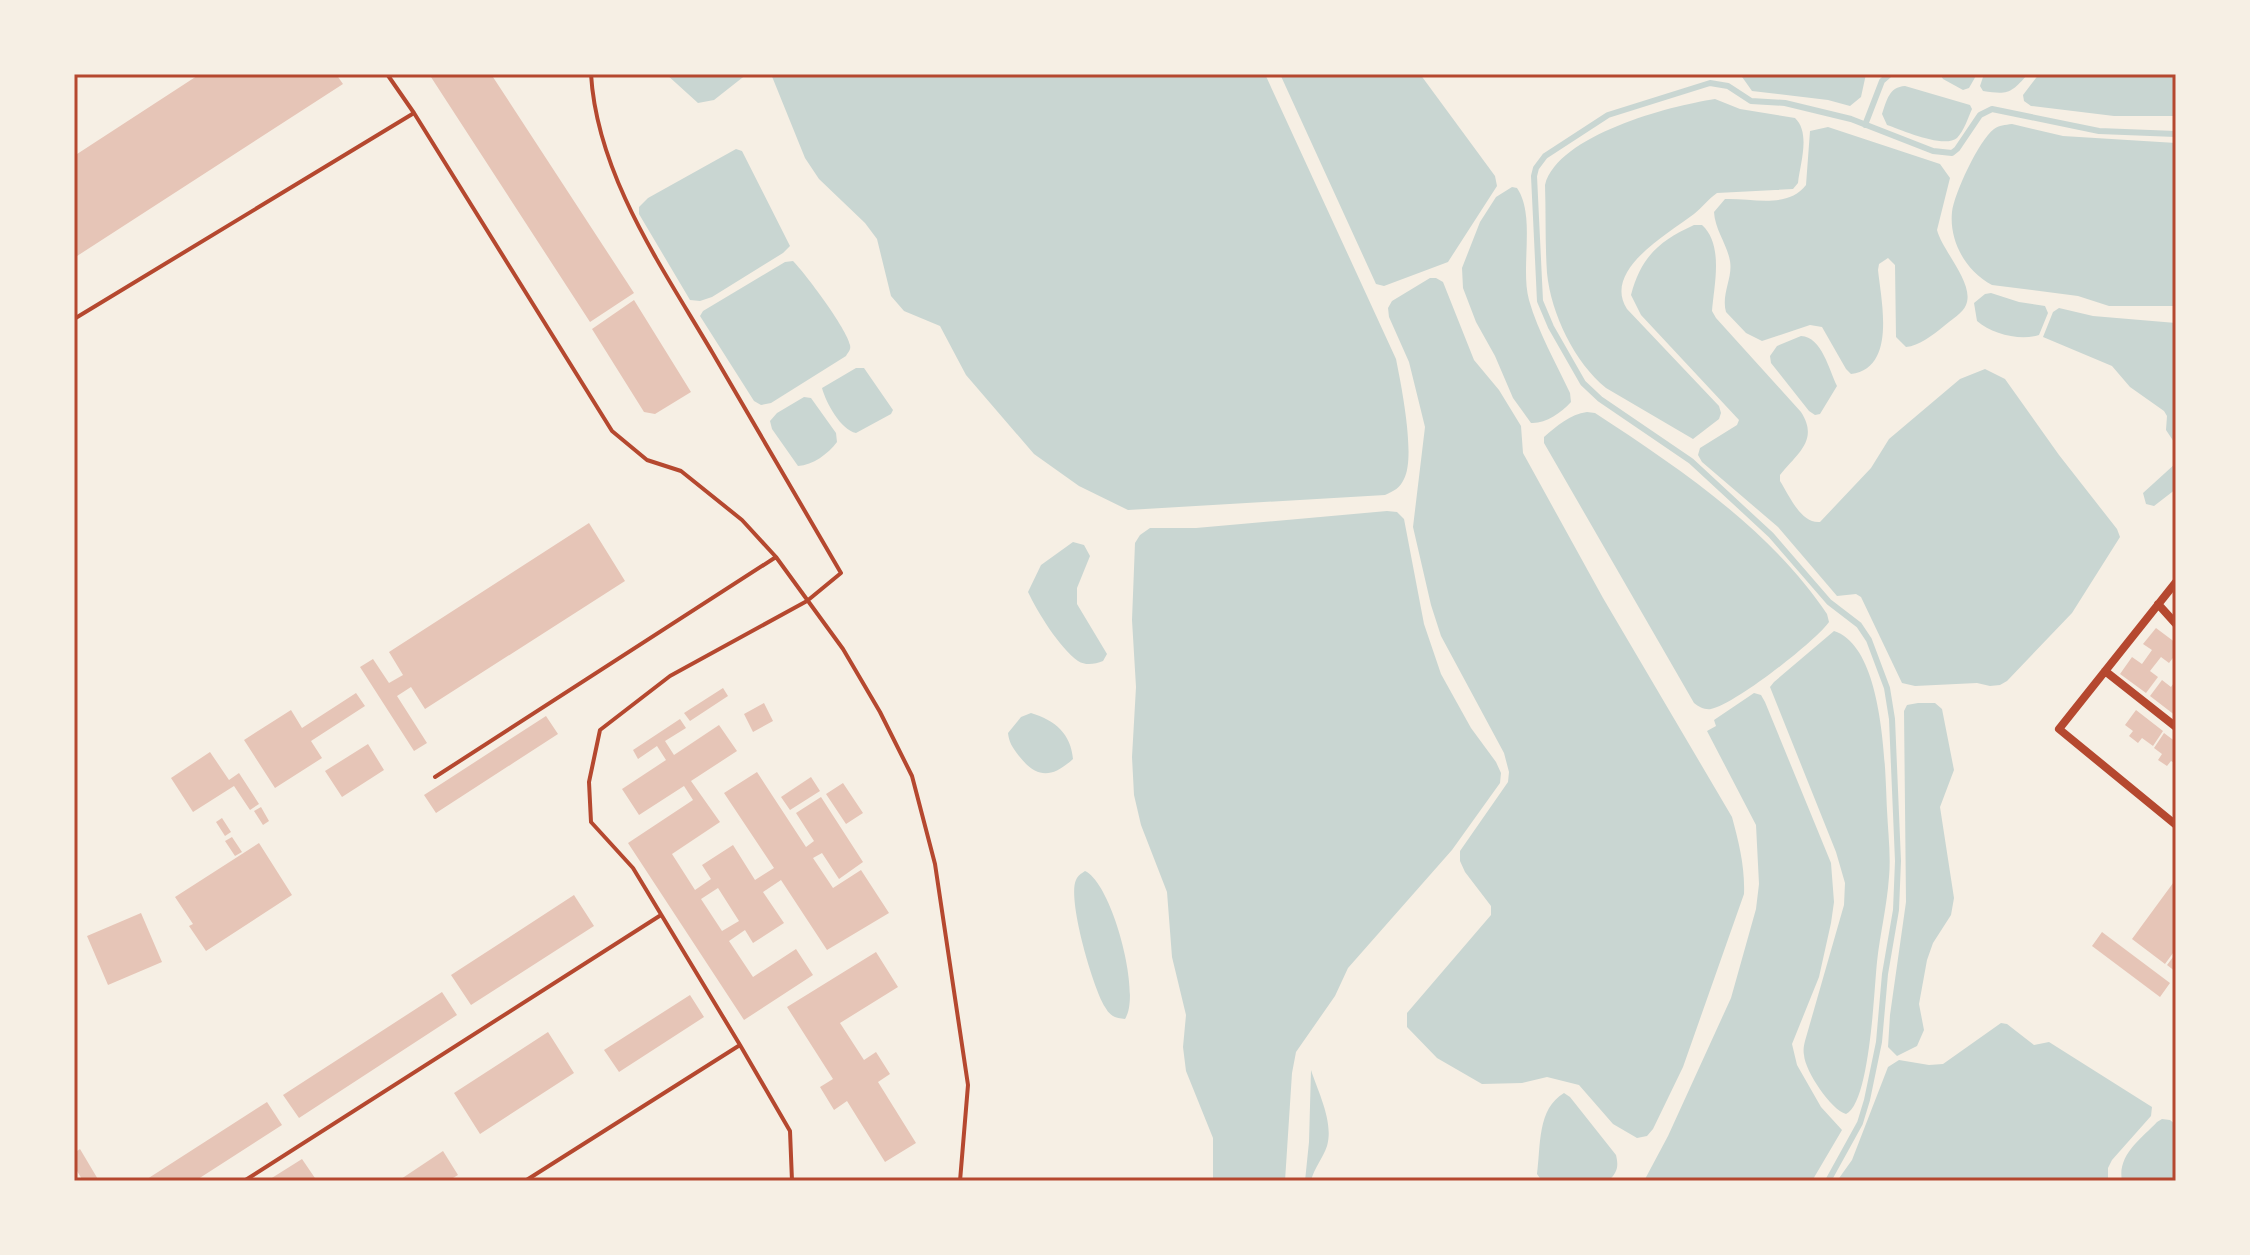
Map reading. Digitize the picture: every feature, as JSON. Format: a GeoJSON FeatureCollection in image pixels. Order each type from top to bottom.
{"type":"FeatureCollection","features":[{"type":"Feature","properties":{"kind":"street"},"geometry":{"type":"LineString","coordinates":[[2176,582],[2059,729],[2176,825]]}},
{"type":"Feature","properties":{"kind":"street"},"geometry":{"type":"LineString","coordinates":[[2158,604],[2176,624]]}},
{"type":"Feature","properties":{"kind":"street"},"geometry":{"type":"LineString","coordinates":[[2105,671],[2176,727]]}},
{"type":"Feature","properties":{"kind":"lane"},"geometry":{"type":"LineString","coordinates":[[387,74],[612,431],[647,460],[681,471],[742,520],[776,557],[843,649],[880,712],[912,776],[935,864],[968,1085],[960,1181]]}},
{"type":"Feature","properties":{"kind":"lane"},"geometry":{"type":"LineString","coordinates":[[591,74],[605,142],[632,215],[841,573],[807,601],[670,676],[600,730],[589,782],[591,822],[633,868],[790,1131],[792,1181]]}},
{"type":"Feature","properties":{"kind":"lane"},"geometry":{"type":"LineString","coordinates":[[74,319],[414,113]]}},
{"type":"Feature","properties":{"kind":"lane"},"geometry":{"type":"LineString","coordinates":[[435,777],[776,557]]}},
{"type":"Feature","properties":{"kind":"lane"},"geometry":{"type":"LineString","coordinates":[[244,1181],[661,915]]}},
{"type":"Feature","properties":{"kind":"lane"},"geometry":{"type":"LineString","coordinates":[[525,1181],[740,1045]]}},
{"type":"Feature","properties":{"kind":"shaded area"},"geometry":{"type":"Polygon","coordinates":[[[666,74],[747,74],[714,100],[698,103],[666,74]]]}},
{"type":"Feature","properties":{"kind":"shaded area"},"geometry":{"type":"Polygon","coordinates":[[[771,74],[1265,74],[1396,359],[1409,454],[1402,482],[1385,495],[1128,510],[1079,486],[1034,454],[966,375],[940,326],[904,311],[891,296],[877,239],[865,223],[819,179],[805,158],[771,74]]]}},
{"type":"Feature","properties":{"kind":"shaded area"},"geometry":{"type":"Polygon","coordinates":[[[1280,74],[1420,74],[1495,176],[1497,186],[1448,262],[1384,286],[1376,284],[1280,74]]]}},
{"type":"Feature","properties":{"kind":"shaded area"},"geometry":{"type":"Polygon","coordinates":[[[1740,74],[1866,74],[1861,97],[1850,106],[1828,100],[1752,91],[1740,74]]]}},
{"type":"Feature","properties":{"kind":"shaded area"},"geometry":{"type":"Polygon","coordinates":[[[1940,74],[1977,74],[1969,88],[1963,90],[1940,74]]]}},
{"type":"Feature","properties":{"kind":"shaded area"},"geometry":{"type":"Polygon","coordinates":[[[1984,74],[2028,74],[2013,89],[1999,93],[1983,91],[1980,86],[1984,74]]]}},
{"type":"Feature","properties":{"kind":"shaded area"},"geometry":{"type":"Polygon","coordinates":[[[2039,74],[2176,74],[2176,116],[2114,116],[2031,106],[2024,101],[2023,95],[2039,74]]]}},
{"type":"Feature","properties":{"kind":"shaded area"},"geometry":{"type":"Polygon","coordinates":[[[1905,86],[1970,105],[1972,109],[1957,138],[1951,141],[1933,140],[1887,125],[1882,114],[1887,99],[1895,89],[1905,86]]]}},
{"type":"Feature","properties":{"kind":"shaded area"},"geometry":{"type":"Polygon","coordinates":[[[1715,99],[1740,109],[1795,118],[1804,140],[1798,183],[1793,189],[1717,193],[1641,254],[1623,281],[1622,295],[1627,309],[1719,406],[1719,419],[1693,439],[1606,388],[1584,365],[1566,336],[1549,289],[1545,185],[1554,167],[1571,151],[1592,138],[1644,116],[1715,99]]]}},
{"type":"Feature","properties":{"kind":"shaded area"},"geometry":{"type":"Polygon","coordinates":[[[2012,124],[2063,136],[2176,143],[2176,306],[2109,306],[2078,296],[1992,285],[1974,272],[1956,245],[1952,223],[1954,204],[1981,144],[1994,129],[2012,124]]]}},
{"type":"Feature","properties":{"kind":"shaded area"},"geometry":{"type":"Polygon","coordinates":[[[1828,127],[1940,164],[1950,178],[1937,230],[1962,278],[1968,297],[1966,305],[1956,316],[1926,340],[1906,347],[1896,337],[1895,265],[1888,258],[1879,264],[1878,270],[1883,315],[1881,346],[1875,359],[1865,369],[1851,374],[1822,327],[1810,325],[1762,341],[1746,333],[1726,312],[1730,261],[1714,212],[1725,199],[1780,200],[1798,192],[1806,185],[1810,131],[1828,127]]]}},
{"type":"Feature","properties":{"kind":"shaded area"},"geometry":{"type":"Polygon","coordinates":[[[736,149],[742,151],[790,246],[712,297],[690,300],[639,214],[639,207],[648,198],[736,149]]]}},
{"type":"Feature","properties":{"kind":"shaded area"},"geometry":{"type":"Polygon","coordinates":[[[1512,187],[1517,188],[1523,199],[1526,213],[1529,300],[1542,336],[1570,393],[1571,402],[1552,417],[1536,423],[1531,423],[1513,398],[1463,288],[1462,268],[1480,222],[1496,197],[1512,187]]]}},
{"type":"Feature","properties":{"kind":"shaded area"},"geometry":{"type":"Polygon","coordinates":[[[1694,225],[1702,225],[1713,243],[1716,266],[1712,311],[1801,412],[1806,422],[1808,431],[1804,446],[1780,475],[1780,481],[1801,514],[1820,522],[1871,468],[1889,439],[1960,379],[1985,369],[2005,379],[2117,529],[2120,537],[2072,613],[2007,681],[1990,686],[1977,683],[1915,686],[1902,683],[1861,597],[1856,594],[1837,596],[1778,527],[1702,462],[1698,455],[1700,448],[1737,425],[1739,420],[1641,315],[1631,295],[1640,270],[1653,252],[1671,237],[1694,225]]]}},
{"type":"Feature","properties":{"kind":"shaded area"},"geometry":{"type":"Polygon","coordinates":[[[793,261],[834,315],[850,349],[846,356],[771,403],[761,405],[754,401],[700,316],[703,311],[785,262],[793,261]]]}},
{"type":"Feature","properties":{"kind":"shaded area"},"geometry":{"type":"Polygon","coordinates":[[[1430,278],[1443,282],[1474,360],[1499,390],[1521,426],[1523,453],[1735,827],[1744,894],[1683,1067],[1647,1136],[1637,1138],[1613,1124],[1579,1085],[1547,1077],[1522,1083],[1482,1084],[1437,1058],[1407,1027],[1407,1013],[1491,915],[1491,906],[1465,872],[1460,851],[1508,782],[1509,772],[1504,753],[1441,636],[1413,527],[1425,427],[1409,362],[1388,308],[1392,301],[1430,278]]]}},
{"type":"Feature","properties":{"kind":"shaded area"},"geometry":{"type":"Polygon","coordinates":[[[1991,293],[2045,306],[2048,313],[2039,335],[2006,335],[1990,330],[1977,321],[1974,303],[1991,293]]]}},
{"type":"Feature","properties":{"kind":"shaded area"},"geometry":{"type":"Polygon","coordinates":[[[2059,308],[2093,316],[2176,323],[2176,445],[2166,430],[2167,416],[2164,411],[2130,387],[2112,366],[2043,337],[2053,312],[2059,308]]]}},
{"type":"Feature","properties":{"kind":"shaded area"},"geometry":{"type":"Polygon","coordinates":[[[1801,336],[1820,348],[1837,386],[1820,414],[1809,411],[1771,363],[1770,356],[1777,346],[1801,336]]]}},
{"type":"Feature","properties":{"kind":"shaded area"},"geometry":{"type":"Polygon","coordinates":[[[856,368],[864,368],[893,410],[856,433],[840,421],[822,388],[856,368]]]}},
{"type":"Feature","properties":{"kind":"shaded area"},"geometry":{"type":"Polygon","coordinates":[[[804,397],[811,398],[836,433],[837,442],[820,458],[798,466],[772,429],[770,421],[777,413],[804,397]]]}},
{"type":"Feature","properties":{"kind":"shaded area"},"geometry":{"type":"Polygon","coordinates":[[[1587,412],[1595,413],[1627,434],[1721,502],[1779,554],[1827,614],[1829,622],[1808,643],[1755,685],[1722,705],[1707,709],[1694,703],[1544,443],[1544,437],[1559,425],[1587,412]]]}},
{"type":"Feature","properties":{"kind":"shaded area"},"geometry":{"type":"Polygon","coordinates":[[[2176,463],[2176,489],[2154,506],[2146,504],[2143,493],[2176,463]]]}},
{"type":"Feature","properties":{"kind":"shaded area"},"geometry":{"type":"Polygon","coordinates":[[[1397,512],[1404,519],[1424,624],[1441,674],[1471,728],[1496,762],[1501,773],[1500,783],[1452,850],[1348,968],[1335,996],[1296,1052],[1285,1181],[1213,1181],[1213,1138],[1186,1071],[1183,1047],[1186,1015],[1172,957],[1167,892],[1141,825],[1134,795],[1132,757],[1136,687],[1132,620],[1135,543],[1150,528],[1196,528],[1397,512]]]}},
{"type":"Feature","properties":{"kind":"shaded area"},"geometry":{"type":"Polygon","coordinates":[[[1073,542],[1084,545],[1090,556],[1077,588],[1077,604],[1107,654],[1103,661],[1094,664],[1078,661],[1056,639],[1028,592],[1041,565],[1073,542]]]}},
{"type":"Feature","properties":{"kind":"shaded area"},"geometry":{"type":"Polygon","coordinates":[[[1834,631],[1851,642],[1863,660],[1872,683],[1883,739],[1890,852],[1866,1068],[1861,1090],[1846,1114],[1833,1105],[1820,1089],[1805,1062],[1804,1051],[1844,905],[1845,883],[1836,852],[1770,687],[1834,631]]]}},
{"type":"Feature","properties":{"kind":"shaded area"},"geometry":{"type":"Polygon","coordinates":[[[1754,693],[1761,695],[1765,702],[1831,863],[1834,902],[1831,923],[1819,977],[1792,1044],[1797,1065],[1821,1107],[1842,1130],[1812,1181],[1644,1181],[1731,998],[1756,909],[1759,884],[1756,825],[1707,731],[1716,726],[1714,720],[1754,693]]]}},
{"type":"Feature","properties":{"kind":"shaded area"},"geometry":{"type":"Polygon","coordinates":[[[1935,703],[1942,709],[1954,770],[1940,807],[1954,898],[1951,915],[1933,943],[1927,960],[1919,1004],[1924,1030],[1917,1046],[1897,1056],[1888,1047],[1906,902],[1904,711],[1907,705],[1935,703]]]}},
{"type":"Feature","properties":{"kind":"shaded area"},"geometry":{"type":"Polygon","coordinates":[[[1031,713],[1054,724],[1069,742],[1073,759],[1058,770],[1045,773],[1032,769],[1009,740],[1008,733],[1021,717],[1031,713]]]}},
{"type":"Feature","properties":{"kind":"shaded area"},"geometry":{"type":"Polygon","coordinates":[[[1085,871],[1105,896],[1122,940],[1130,987],[1125,1019],[1113,1016],[1105,1007],[1083,944],[1074,890],[1077,878],[1085,871]]]}},
{"type":"Feature","properties":{"kind":"shaded area"},"geometry":{"type":"Polygon","coordinates":[[[2001,1023],[2007,1024],[2034,1045],[2049,1042],[2152,1107],[2151,1116],[2112,1160],[2108,1168],[2108,1181],[1837,1181],[1852,1160],[1888,1067],[1899,1060],[1943,1064],[2001,1023]]]}},
{"type":"Feature","properties":{"kind":"shaded area"},"geometry":{"type":"Polygon","coordinates":[[[1311,1070],[1324,1107],[1329,1137],[1311,1181],[1305,1181],[1309,1142],[1311,1070]]]}},
{"type":"Feature","properties":{"kind":"shaded area"},"geometry":{"type":"Polygon","coordinates":[[[1564,1093],[1616,1155],[1616,1170],[1608,1181],[1542,1181],[1537,1174],[1545,1118],[1555,1100],[1564,1093]]]}},
{"type":"Feature","properties":{"kind":"shaded area"},"geometry":{"type":"Polygon","coordinates":[[[2162,1119],[2176,1125],[2176,1181],[2122,1181],[2121,1172],[2127,1155],[2162,1119]]]}},
{"type":"Feature","properties":{"kind":"building"},"geometry":{"type":"Polygon","coordinates":[[[200,74],[336,74],[343,84],[74,258],[74,156],[200,74]]]}},
{"type":"Feature","properties":{"kind":"building"},"geometry":{"type":"Polygon","coordinates":[[[429,74],[491,74],[634,293],[590,322],[429,74]]]}},
{"type":"Feature","properties":{"kind":"building"},"geometry":{"type":"Polygon","coordinates":[[[634,300],[691,392],[655,414],[644,412],[592,329],[634,300]]]}},
{"type":"Feature","properties":{"kind":"building"},"geometry":{"type":"Polygon","coordinates":[[[589,523],[625,581],[425,709],[411,687],[397,696],[427,743],[414,751],[360,667],[373,659],[389,683],[403,675],[389,652],[589,523]]]}},
{"type":"Feature","properties":{"kind":"building"},"geometry":{"type":"Polygon","coordinates":[[[2156,628],[2176,643],[2176,654],[2169,663],[2161,657],[2150,671],[2158,677],[2146,693],[2120,674],[2132,657],[2142,664],[2152,650],[2143,644],[2156,628]]]}},
{"type":"Feature","properties":{"kind":"building"},"geometry":{"type":"Polygon","coordinates":[[[2162,680],[2171,687],[2176,680],[2176,716],[2150,696],[2162,680]]]}},
{"type":"Feature","properties":{"kind":"building"},"geometry":{"type":"Polygon","coordinates":[[[723,688],[728,696],[690,721],[684,713],[723,688]]]}},
{"type":"Feature","properties":{"kind":"building"},"geometry":{"type":"Polygon","coordinates":[[[356,693],[365,706],[311,741],[322,758],[275,788],[244,740],[291,710],[302,728],[356,693]]]}},
{"type":"Feature","properties":{"kind":"building"},"geometry":{"type":"Polygon","coordinates":[[[764,703],[773,721],[753,732],[744,714],[764,703]]]}},
{"type":"Feature","properties":{"kind":"building"},"geometry":{"type":"Polygon","coordinates":[[[2136,710],[2163,731],[2153,746],[2142,738],[2138,743],[2129,736],[2133,731],[2125,725],[2136,710]]]}},
{"type":"Feature","properties":{"kind":"building"},"geometry":{"type":"Polygon","coordinates":[[[546,716],[558,734],[436,813],[424,795],[546,716]]]}},
{"type":"Feature","properties":{"kind":"building"},"geometry":{"type":"Polygon","coordinates":[[[680,719],[686,728],[665,741],[674,755],[719,725],[737,751],[691,781],[720,822],[672,854],[695,890],[711,879],[702,865],[733,845],[755,880],[774,868],[724,793],[757,772],[806,847],[814,841],[796,813],[821,797],[863,862],[839,879],[822,853],[813,858],[833,888],[861,870],[889,913],[827,950],[781,880],[763,892],[784,923],[753,943],[745,930],[729,941],[753,977],[796,949],[813,975],[744,1020],[628,843],[693,800],[684,786],[639,815],[622,789],[666,760],[657,746],[638,759],[633,750],[680,719]],[[718,888],[701,899],[722,931],[739,921],[718,888]]]}},
{"type":"Feature","properties":{"kind":"building"},"geometry":{"type":"Polygon","coordinates":[[[2164,733],[2176,742],[2176,764],[2171,761],[2167,766],[2158,760],[2162,754],[2154,748],[2164,733]]]}},
{"type":"Feature","properties":{"kind":"building"},"geometry":{"type":"Polygon","coordinates":[[[368,744],[384,770],[342,797],[325,771],[368,744]]]}},
{"type":"Feature","properties":{"kind":"building"},"geometry":{"type":"Polygon","coordinates":[[[210,752],[229,780],[239,773],[259,804],[250,810],[234,786],[193,812],[171,778],[210,752]]]}},
{"type":"Feature","properties":{"kind":"building"},"geometry":{"type":"Polygon","coordinates":[[[811,777],[820,791],[790,810],[781,797],[811,777]]]}},
{"type":"Feature","properties":{"kind":"building"},"geometry":{"type":"Polygon","coordinates":[[[843,783],[863,813],[846,824],[826,794],[843,783]]]}},
{"type":"Feature","properties":{"kind":"building"},"geometry":{"type":"Polygon","coordinates":[[[261,807],[269,821],[263,825],[254,811],[261,807]]]}},
{"type":"Feature","properties":{"kind":"building"},"geometry":{"type":"Polygon","coordinates":[[[222,818],[231,832],[225,836],[216,822],[222,818]]]}},
{"type":"Feature","properties":{"kind":"building"},"geometry":{"type":"Polygon","coordinates":[[[232,837],[242,852],[235,856],[225,841],[232,837]]]}},
{"type":"Feature","properties":{"kind":"building"},"geometry":{"type":"Polygon","coordinates":[[[259,843],[292,895],[206,951],[175,897],[259,843]]]}},
{"type":"Feature","properties":{"kind":"building"},"geometry":{"type":"Polygon","coordinates":[[[2176,879],[2176,949],[2165,964],[2132,939],[2176,879]]]}},
{"type":"Feature","properties":{"kind":"building"},"geometry":{"type":"Polygon","coordinates":[[[574,895],[594,926],[471,1005],[451,975],[574,895]]]}},
{"type":"Feature","properties":{"kind":"building"},"geometry":{"type":"Polygon","coordinates":[[[141,913],[162,962],[108,985],[87,936],[141,913]]]}},
{"type":"Feature","properties":{"kind":"building"},"geometry":{"type":"Polygon","coordinates":[[[2102,932],[2170,983],[2160,997],[2092,946],[2102,932]]]}},
{"type":"Feature","properties":{"kind":"building"},"geometry":{"type":"Polygon","coordinates":[[[876,952],[898,987],[840,1023],[864,1060],[876,1052],[890,1074],[878,1082],[916,1143],[885,1162],[847,1101],[834,1110],[820,1087],[833,1079],[787,1007],[876,952]]]}},
{"type":"Feature","properties":{"kind":"building"},"geometry":{"type":"Polygon","coordinates":[[[2176,953],[2176,972],[2167,965],[2176,953]]]}},
{"type":"Feature","properties":{"kind":"building"},"geometry":{"type":"Polygon","coordinates":[[[442,992],[457,1015],[299,1118],[283,1095],[442,992]]]}},
{"type":"Feature","properties":{"kind":"building"},"geometry":{"type":"Polygon","coordinates":[[[690,995],[704,1017],[619,1072],[604,1050],[690,995]]]}},
{"type":"Feature","properties":{"kind":"building"},"geometry":{"type":"Polygon","coordinates":[[[548,1032],[574,1073],[480,1134],[454,1093],[548,1032]]]}},
{"type":"Feature","properties":{"kind":"building"},"geometry":{"type":"Polygon","coordinates":[[[267,1102],[282,1125],[195,1181],[144,1181],[267,1102]]]}},
{"type":"Feature","properties":{"kind":"building"},"geometry":{"type":"Polygon","coordinates":[[[80,1149],[99,1181],[83,1181],[74,1166],[74,1153],[80,1149]]]}},
{"type":"Feature","properties":{"kind":"building"},"geometry":{"type":"Polygon","coordinates":[[[443,1151],[458,1175],[448,1181],[398,1181],[443,1151]]]}},
{"type":"Feature","properties":{"kind":"building"},"geometry":{"type":"Polygon","coordinates":[[[302,1159],[317,1181],[267,1181],[302,1159]]]}},
{"type":"Feature","properties":{"kind":"waterway"},"geometry":{"type":"LineString","coordinates":[[1865,125],[1882,81],[1890,74]]}},
{"type":"Feature","properties":{"kind":"waterway"},"geometry":{"type":"LineString","coordinates":[[1828,1181],[1860,1123],[1867,1100],[1879,1042],[1885,974],[1896,910],[1898,861],[1892,719],[1887,688],[1869,640],[1859,625],[1829,602],[1771,535],[1691,461],[1600,399],[1583,383],[1540,301],[1536,168],[1545,156],[1608,115],[1710,83],[1728,86],[1751,101],[1785,103],[1851,119],[1933,151],[1952,153],[1980,115],[1992,109],[2099,131],[2176,134]]}}]}
